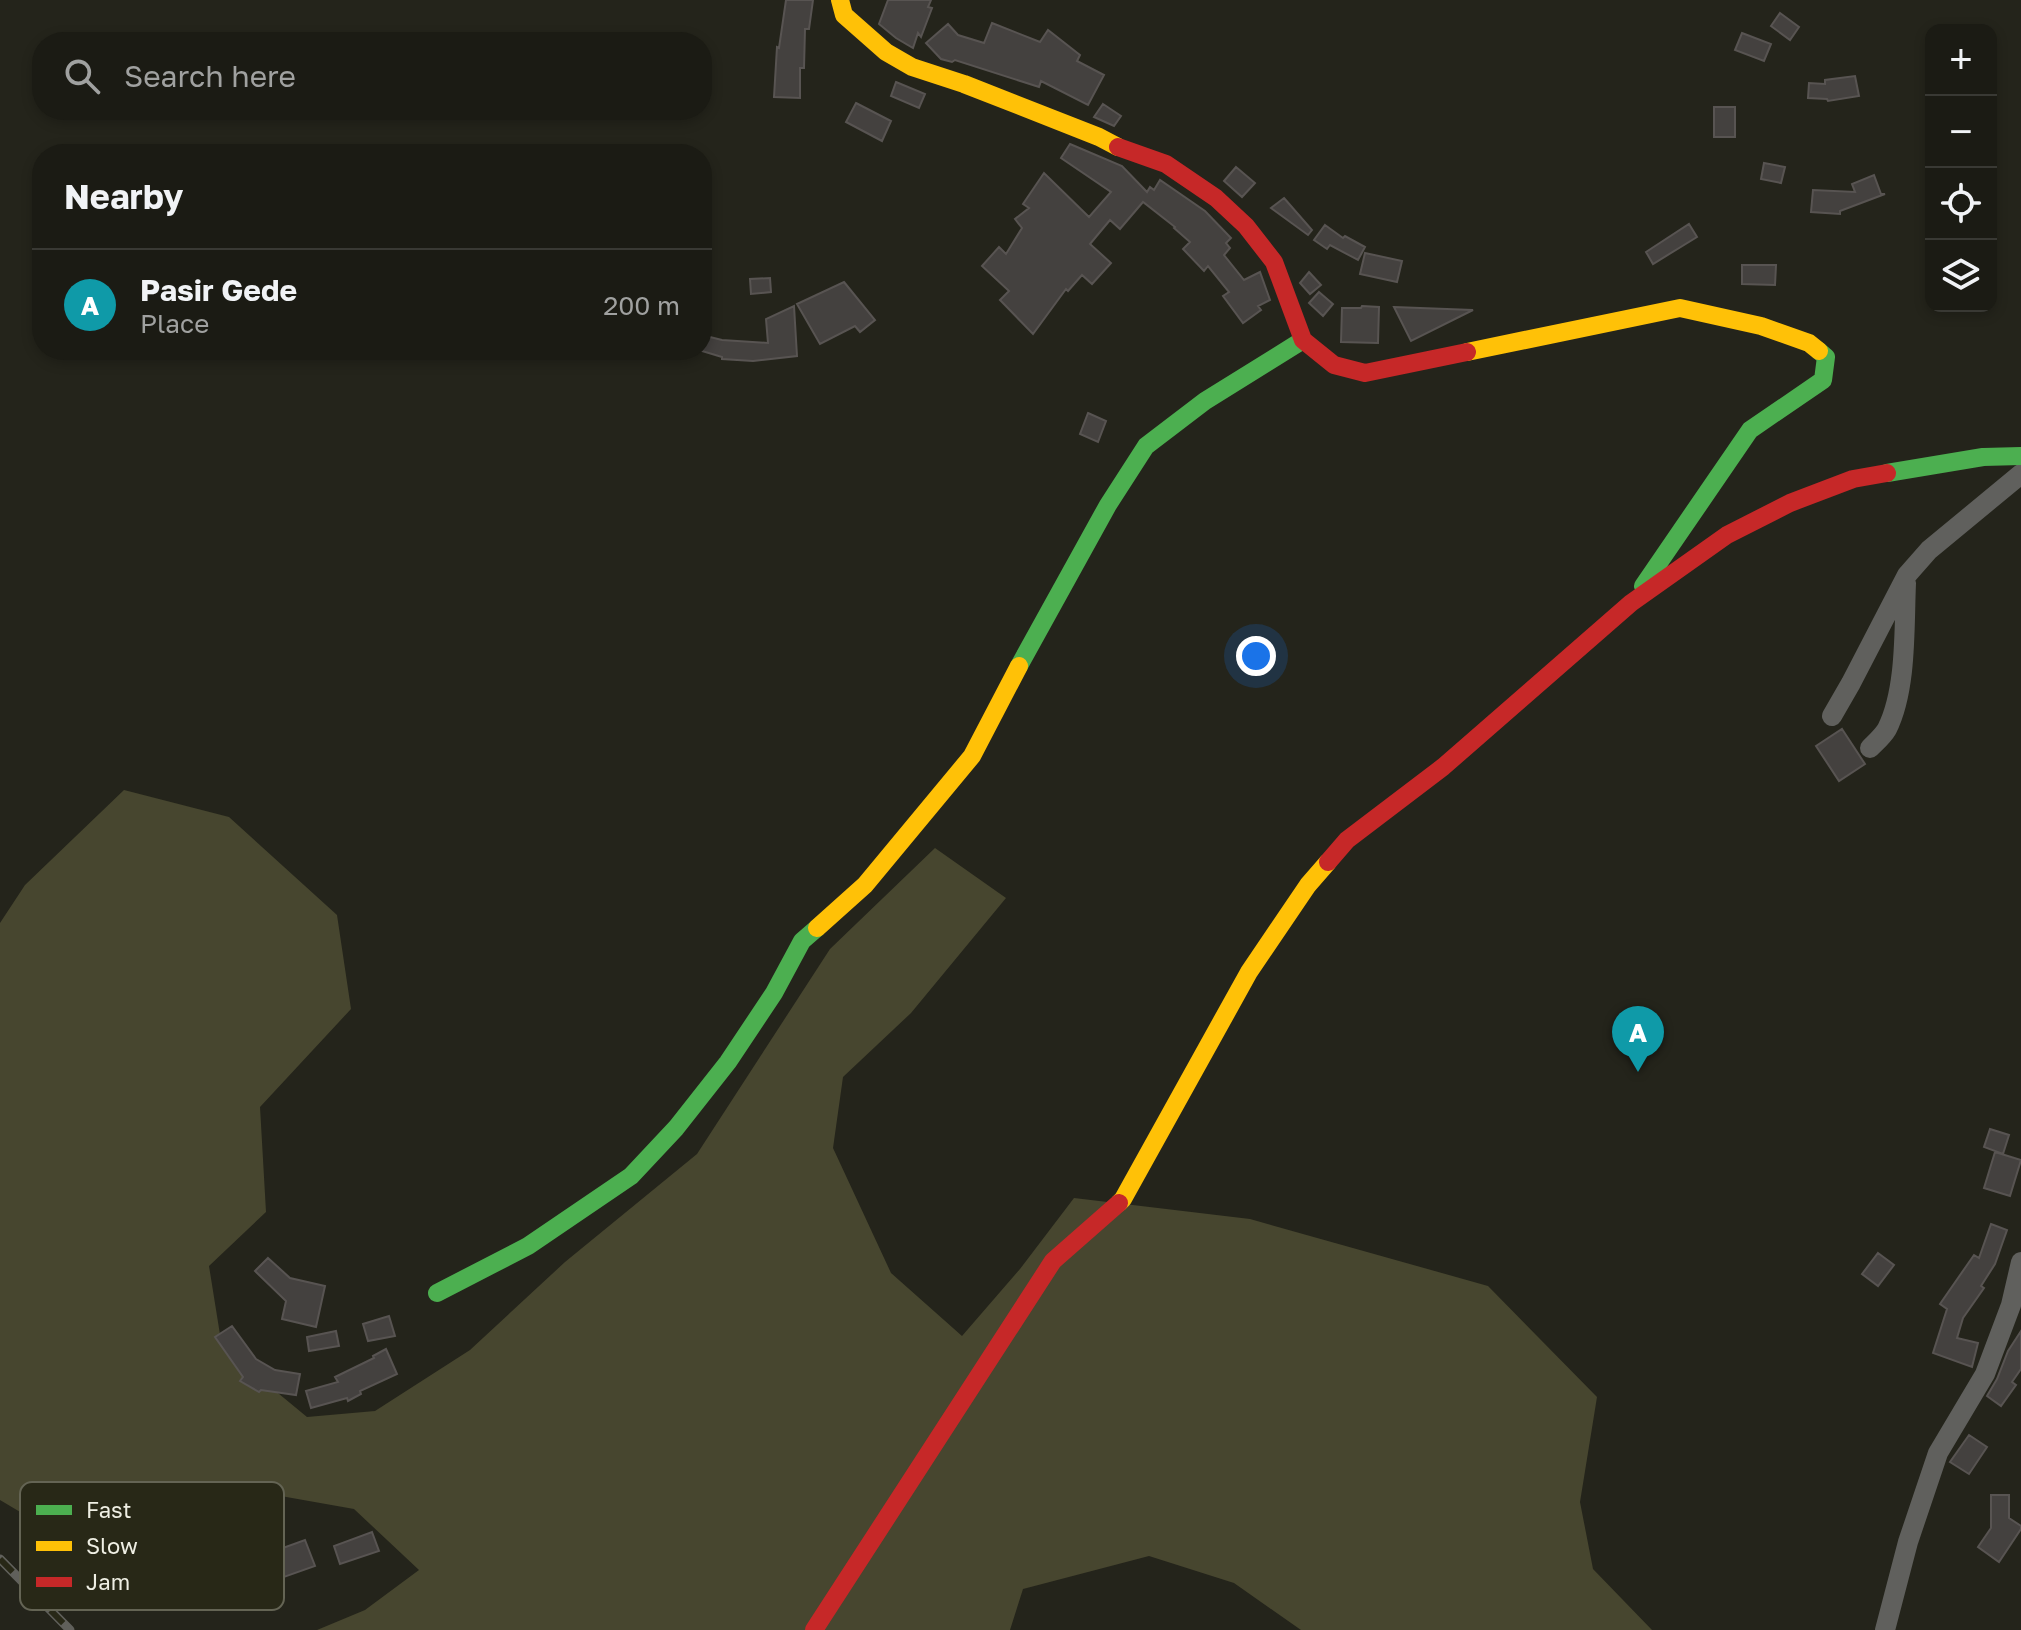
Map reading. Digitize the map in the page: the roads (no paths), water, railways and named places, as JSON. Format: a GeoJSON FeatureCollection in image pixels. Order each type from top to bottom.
{"type":"FeatureCollection","features":[{"type":"Feature","properties":{"kind":"street"},"geometry":{"type":"LineString","coordinates":[[840,0],[844,15],[886,52],[912,67],[964,84],[1166,164],[1216,198],[1246,226],[1274,262],[1303,340],[1334,365],[1365,373],[1680,308],[1761,326],[1809,343],[1826,357],[1823,380],[1750,430],[1631,603]]}},
{"type":"Feature","properties":{"kind":"street"},"geometry":{"type":"LineString","coordinates":[[437,1293],[528,1246],[631,1176],[676,1128],[728,1062],[774,993],[802,941],[865,885],[972,756],[1058,593],[1146,446],[1205,401],[1303,340]]}},
{"type":"Feature","properties":{"kind":"street"},"geometry":{"type":"LineString","coordinates":[[814,1630],[1053,1261],[1123,1199],[1249,972],[1308,885],[1347,840],[1443,767],[1631,603],[1727,535],[1790,503],[1853,479],[1983,457],[2021,456]]}},
{"type":"Feature","properties":{"kind":"street"},"geometry":{"type":"LineString","coordinates":[[1832,716],[1907,575],[1929,550],[2021,474]]}},
{"type":"Feature","properties":{"kind":"street"},"geometry":{"type":"LineString","coordinates":[[1870,748],[1885,731],[1897,704],[1905,632],[1907,575]]}},
{"type":"Feature","properties":{"kind":"street"},"geometry":{"type":"LineString","coordinates":[[1885,1630],[1908,1542],[1938,1453],[1985,1374],[2011,1305],[2021,1262]]}},
{"type":"Feature","properties":{"kind":"railway"},"geometry":{"type":"LineString","coordinates":[[0,1559],[20,1579]]}},
{"type":"Feature","properties":{"kind":"railway"},"geometry":{"type":"LineString","coordinates":[[50,1610],[70,1630]]}},
{"type":"Feature","properties":{"kind":"place","name":"Pasir Gede"},"geometry":{"type":"Point","coordinates":[1638,1072]}}]}
